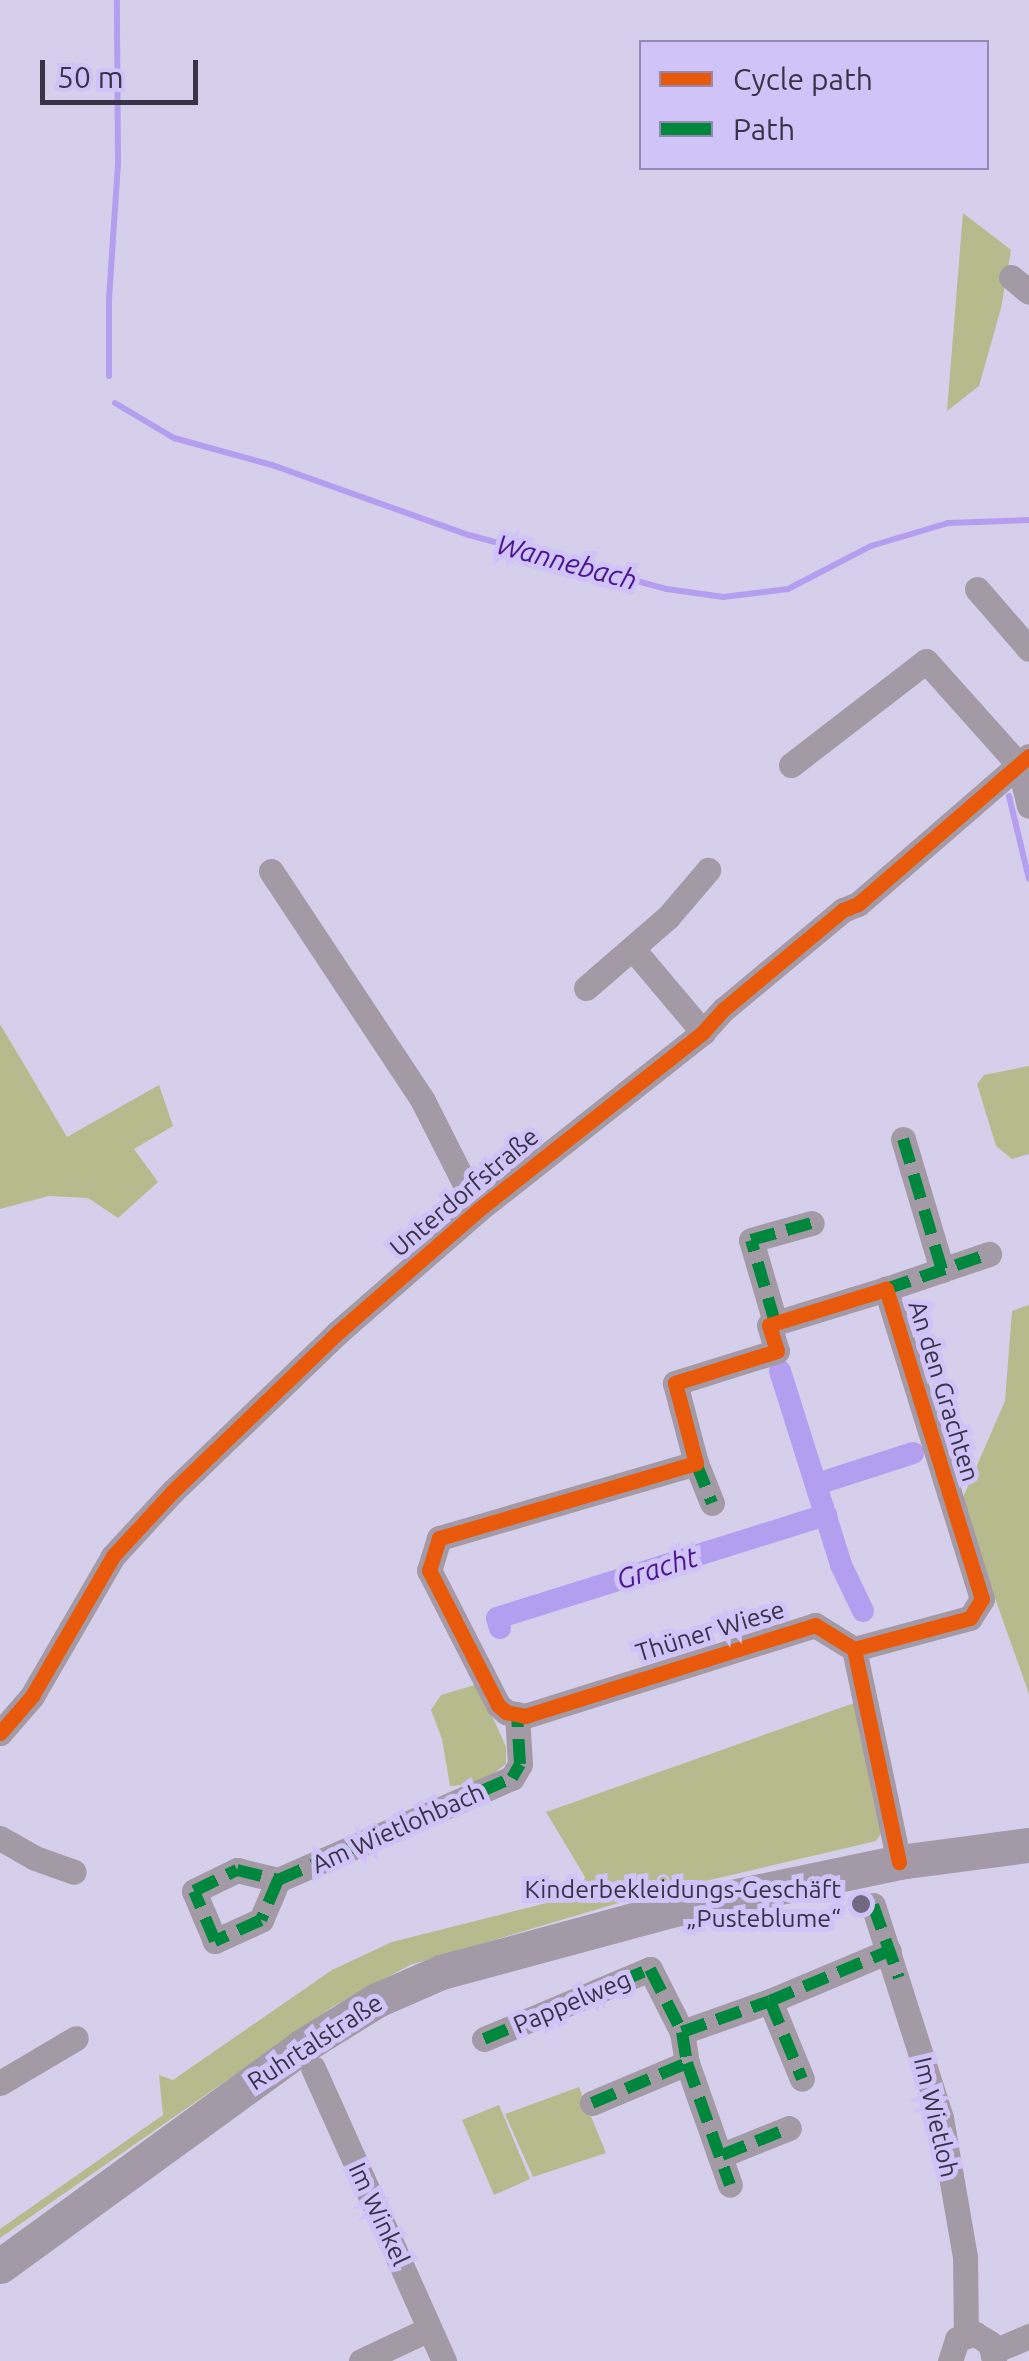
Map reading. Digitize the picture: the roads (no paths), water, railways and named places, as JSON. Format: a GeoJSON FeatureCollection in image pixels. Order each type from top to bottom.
{"type":"FeatureCollection","features":[{"type":"Feature","properties":{"kind":"main road","name":"Ruhrtalstraße"},"geometry":{"type":"LineString","coordinates":[[0,2266],[179,2133],[377,2000],[441,1972],[670,1910],[899,1862],[1029,1845]]}},
{"type":"Feature","properties":{"kind":"street"},"geometry":{"type":"LineString","coordinates":[[977,589],[1029,649]]}},
{"type":"Feature","properties":{"kind":"street"},"geometry":{"type":"LineString","coordinates":[[791,765],[926,661],[1024,760],[1029,806]]}},
{"type":"Feature","properties":{"kind":"street","name":"Unterdorfstraße"},"geometry":{"type":"LineString","coordinates":[[0,1733],[32,1696],[122,1546],[172,1492],[336,1334],[478,1210],[703,1032],[724,1008],[842,910],[858,904],[1024,760]]}},
{"type":"Feature","properties":{"kind":"street"},"geometry":{"type":"LineString","coordinates":[[586,988],[633,949],[708,870]]}},
{"type":"Feature","properties":{"kind":"street","name":"Unterdorfstraße"},"geometry":{"type":"LineString","coordinates":[[271,871],[423,1101],[478,1210]]}},
{"type":"Feature","properties":{"kind":"street"},"geometry":{"type":"LineString","coordinates":[[633,949],[703,1032]]}},
{"type":"Feature","properties":{"kind":"street","name":"An den Grachten"},"geometry":{"type":"LineString","coordinates":[[903,1140],[942,1270]]}},
{"type":"Feature","properties":{"kind":"street"},"geometry":{"type":"LineString","coordinates":[[712,1504],[696,1463],[675,1384],[777,1351],[769,1324],[776,1322],[752,1240],[812,1223]]}},
{"type":"Feature","properties":{"kind":"street","name":"An den Grachten"},"geometry":{"type":"LineString","coordinates":[[776,1322],[988,1254]]}},
{"type":"Feature","properties":{"kind":"street","name":"An den Grachten"},"geometry":{"type":"LineString","coordinates":[[854,1649],[970,1618],[982,1598],[886,1289]]}},
{"type":"Feature","properties":{"kind":"street"},"geometry":{"type":"LineString","coordinates":[[516,1714],[498,1705],[428,1570],[439,1538],[696,1463]]}},
{"type":"Feature","properties":{"kind":"street","name":"Thüner Wiese"},"geometry":{"type":"LineString","coordinates":[[516,1714],[525,1716],[816,1625],[854,1649]]}},
{"type":"Feature","properties":{"kind":"street"},"geometry":{"type":"LineString","coordinates":[[854,1649],[899,1862]]}},
{"type":"Feature","properties":{"kind":"street","name":"Am Wietlohbach"},"geometry":{"type":"LineString","coordinates":[[278,1880],[512,1778],[520,1764],[516,1714]]}},
{"type":"Feature","properties":{"kind":"street"},"geometry":{"type":"LineString","coordinates":[[0,1838],[34,1858],[74,1872]]}},
{"type":"Feature","properties":{"kind":"street","name":"Im Wietloh"},"geometry":{"type":"LineString","coordinates":[[873,1906],[941,2118],[965,2257],[966,2334]]}},
{"type":"Feature","properties":{"kind":"street"},"geometry":{"type":"LineString","coordinates":[[682,2032],[770,2001],[888,1951]]}},
{"type":"Feature","properties":{"kind":"street","name":"Pappelweg"},"geometry":{"type":"LineString","coordinates":[[484,2039],[650,1968],[682,2032],[687,2063],[730,2185]]}},
{"type":"Feature","properties":{"kind":"street"},"geometry":{"type":"LineString","coordinates":[[770,2001],[802,2079]]}},
{"type":"Feature","properties":{"kind":"street"},"geometry":{"type":"LineString","coordinates":[[0,2083],[76,2038]]}},
{"type":"Feature","properties":{"kind":"street"},"geometry":{"type":"LineString","coordinates":[[592,2102],[687,2063]]}},
{"type":"Feature","properties":{"kind":"street","name":"Im Winkel"},"geometry":{"type":"LineString","coordinates":[[314,2068],[444,2361]]}},
{"type":"Feature","properties":{"kind":"street"},"geometry":{"type":"LineString","coordinates":[[722,2156],[789,2128]]}},
{"type":"Feature","properties":{"kind":"street"},"geometry":{"type":"LineString","coordinates":[[360,2361],[430,2329]]}},
{"type":"Feature","properties":{"kind":"street"},"geometry":{"type":"LineString","coordinates":[[950,2361],[950,2349],[966,2334],[984,2338],[994,2356],[1029,2336]]}},
{"type":"Feature","properties":{"kind":"waterway","name":"Wannebach"},"geometry":{"type":"LineString","coordinates":[[109,376],[109,299],[118,164],[117,1]]}},
{"type":"Feature","properties":{"kind":"waterway","name":"Wannebach"},"geometry":{"type":"LineString","coordinates":[[115,403],[174,438],[272,465],[469,535],[667,589],[723,597],[788,589],[871,546],[948,523],[1029,520]]}},
{"type":"Feature","properties":{"kind":"waterway"},"geometry":{"type":"LineString","coordinates":[[1009,796],[1029,879]]}},
{"type":"Feature","properties":{"kind":"waterway","name":"Gracht"},"geometry":{"type":"LineString","coordinates":[[780,1371],[841,1565],[863,1611]]}},
{"type":"Feature","properties":{"kind":"waterway","name":"Gracht"},"geometry":{"type":"LineString","coordinates":[[817,1484],[913,1453]]}},
{"type":"Feature","properties":{"kind":"waterway","name":"Gracht"},"geometry":{"type":"LineString","coordinates":[[500,1628],[497,1618],[826,1515]]}},
{"type":"Feature","properties":{"kind":"place","name":"Kinderbekleidungs-Geschäft „Pusteblume“"},"geometry":{"type":"Point","coordinates":[861,1904]}}]}
